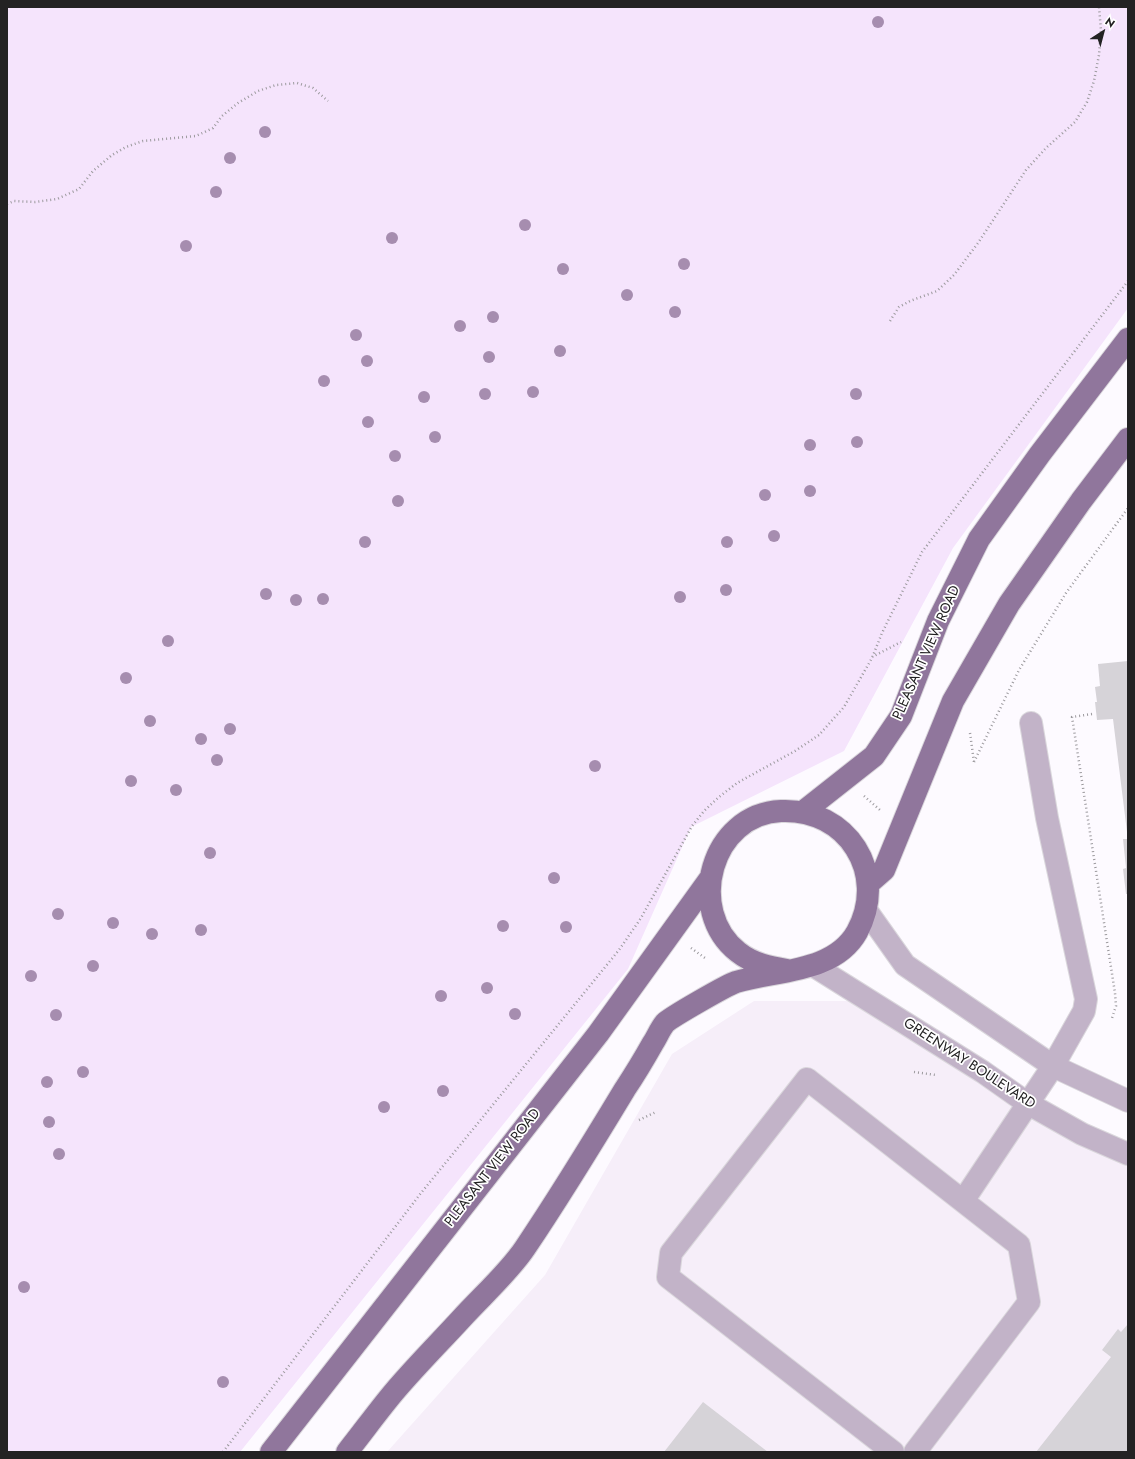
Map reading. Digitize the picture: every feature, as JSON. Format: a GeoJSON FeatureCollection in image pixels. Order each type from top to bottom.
{"type":"FeatureCollection","features":[{"type":"Feature","properties":{"kind":"main road","name":"PLEASANT VIEW ROAD"},"geometry":{"type":"LineString","coordinates":[[803,812],[874,756],[902,716],[938,621],[979,539],[1040,454],[1128,339]]}},
{"type":"Feature","properties":{"kind":"main road"},"geometry":{"type":"LineString","coordinates":[[868,884],[884,870],[953,701],[1005,611],[1081,501],[1128,439]]}},
{"type":"Feature","properties":{"kind":"main road"},"geometry":{"type":"LineString","coordinates":[[347,1452],[394,1392],[523,1252],[666,1022],[733,983],[788,970],[814,966],[838,954],[856,934],[866,910],[868,884],[862,859],[848,837],[828,820],[803,812],[777,811],[753,818],[732,833],[717,855],[709,880],[710,906],[720,931],[738,952],[761,965],[788,970]]}},
{"type":"Feature","properties":{"kind":"main road","name":"PLEASANT VIEW ROAD"},"geometry":{"type":"LineString","coordinates":[[271,1452],[598,1034],[709,880]]}},
{"type":"Feature","properties":{"kind":"street"},"geometry":{"type":"LineString","coordinates":[[963,1201],[1053,1066],[1078,1024],[1084,1011],[1086,999],[1047,818],[1031,723]]}},
{"type":"Feature","properties":{"kind":"street"},"geometry":{"type":"LineString","coordinates":[[866,910],[905,965],[1053,1066],[1128,1101]]}},
{"type":"Feature","properties":{"kind":"street","name":"GREENWAY BOULEVARD"},"geometry":{"type":"LineString","coordinates":[[814,966],[983,1072],[1027,1103],[1082,1134],[1128,1154]]}},
{"type":"Feature","properties":{"kind":"street"},"geometry":{"type":"LineString","coordinates":[[893,1452],[668,1277],[671,1253],[807,1079],[1019,1244],[1029,1302],[915,1452]]}},
{"type":"Feature","properties":{"kind":"path"},"geometry":{"type":"LineString","coordinates":[[890,321],[899,307],[936,291],[954,275],[978,243],[1026,170],[1046,148],[1075,122],[1087,102],[1094,81],[1100,36],[1099,7]]}},
{"type":"Feature","properties":{"kind":"path"},"geometry":{"type":"LineString","coordinates":[[7,204],[14,202],[35,202],[57,199],[79,189],[93,171],[112,155],[126,147],[143,141],[196,136],[213,128],[222,116],[238,103],[258,91],[276,85],[296,83],[313,88],[328,101]]}},
{"type":"Feature","properties":{"kind":"path"},"geometry":{"type":"LineString","coordinates":[[223,1452],[422,1193],[619,950],[642,918],[692,826],[704,811],[737,783],[795,751],[819,735],[844,707],[872,658],[882,633],[922,552],[1128,281]]}},
{"type":"Feature","properties":{"kind":"path"},"geometry":{"type":"LineString","coordinates":[[974,762],[1019,670],[1062,599],[1128,508]]}},
{"type":"Feature","properties":{"kind":"path"},"geometry":{"type":"LineString","coordinates":[[1092,714],[1072,717],[1115,993],[1116,1006],[1109,1025]]}},
{"type":"Feature","properties":{"kind":"path"},"geometry":{"type":"LineString","coordinates":[[861,792],[874,806],[884,812]]}},
{"type":"Feature","properties":{"kind":"path"},"geometry":{"type":"LineString","coordinates":[[689,947],[709,961]]}},
{"type":"Feature","properties":{"kind":"shaded area"},"geometry":{"type":"Polygon","coordinates":[[[7,7],[1128,7],[1128,308],[953,548],[844,751],[691,827],[628,969],[240,1452],[7,1452],[7,7]]]}},
{"type":"Feature","properties":{"kind":"shaded area"},"geometry":{"type":"Polygon","coordinates":[[[754,1001],[871,1001],[1128,1154],[1128,1452],[387,1452],[545,1275],[672,1054],[754,1001]]]}},
{"type":"Feature","properties":{"kind":"building"},"geometry":{"type":"Polygon","coordinates":[[[1128,661],[1127,832],[1113,719],[1097,720],[1095,687],[1100,686],[1098,664],[1128,661]]]}},
{"type":"Feature","properties":{"kind":"building"},"geometry":{"type":"Polygon","coordinates":[[[1123,839],[1128,839],[1128,894],[1126,894],[1123,869],[1126,868],[1123,839]]]}},
{"type":"Feature","properties":{"kind":"building"},"geometry":{"type":"Polygon","coordinates":[[[1128,1324],[1128,1452],[1036,1452],[1111,1357],[1102,1350],[1118,1329],[1121,1332],[1128,1324]]]}},
{"type":"Feature","properties":{"kind":"building"},"geometry":{"type":"Polygon","coordinates":[[[703,1402],[768,1452],[664,1452],[703,1402]]]}}]}
